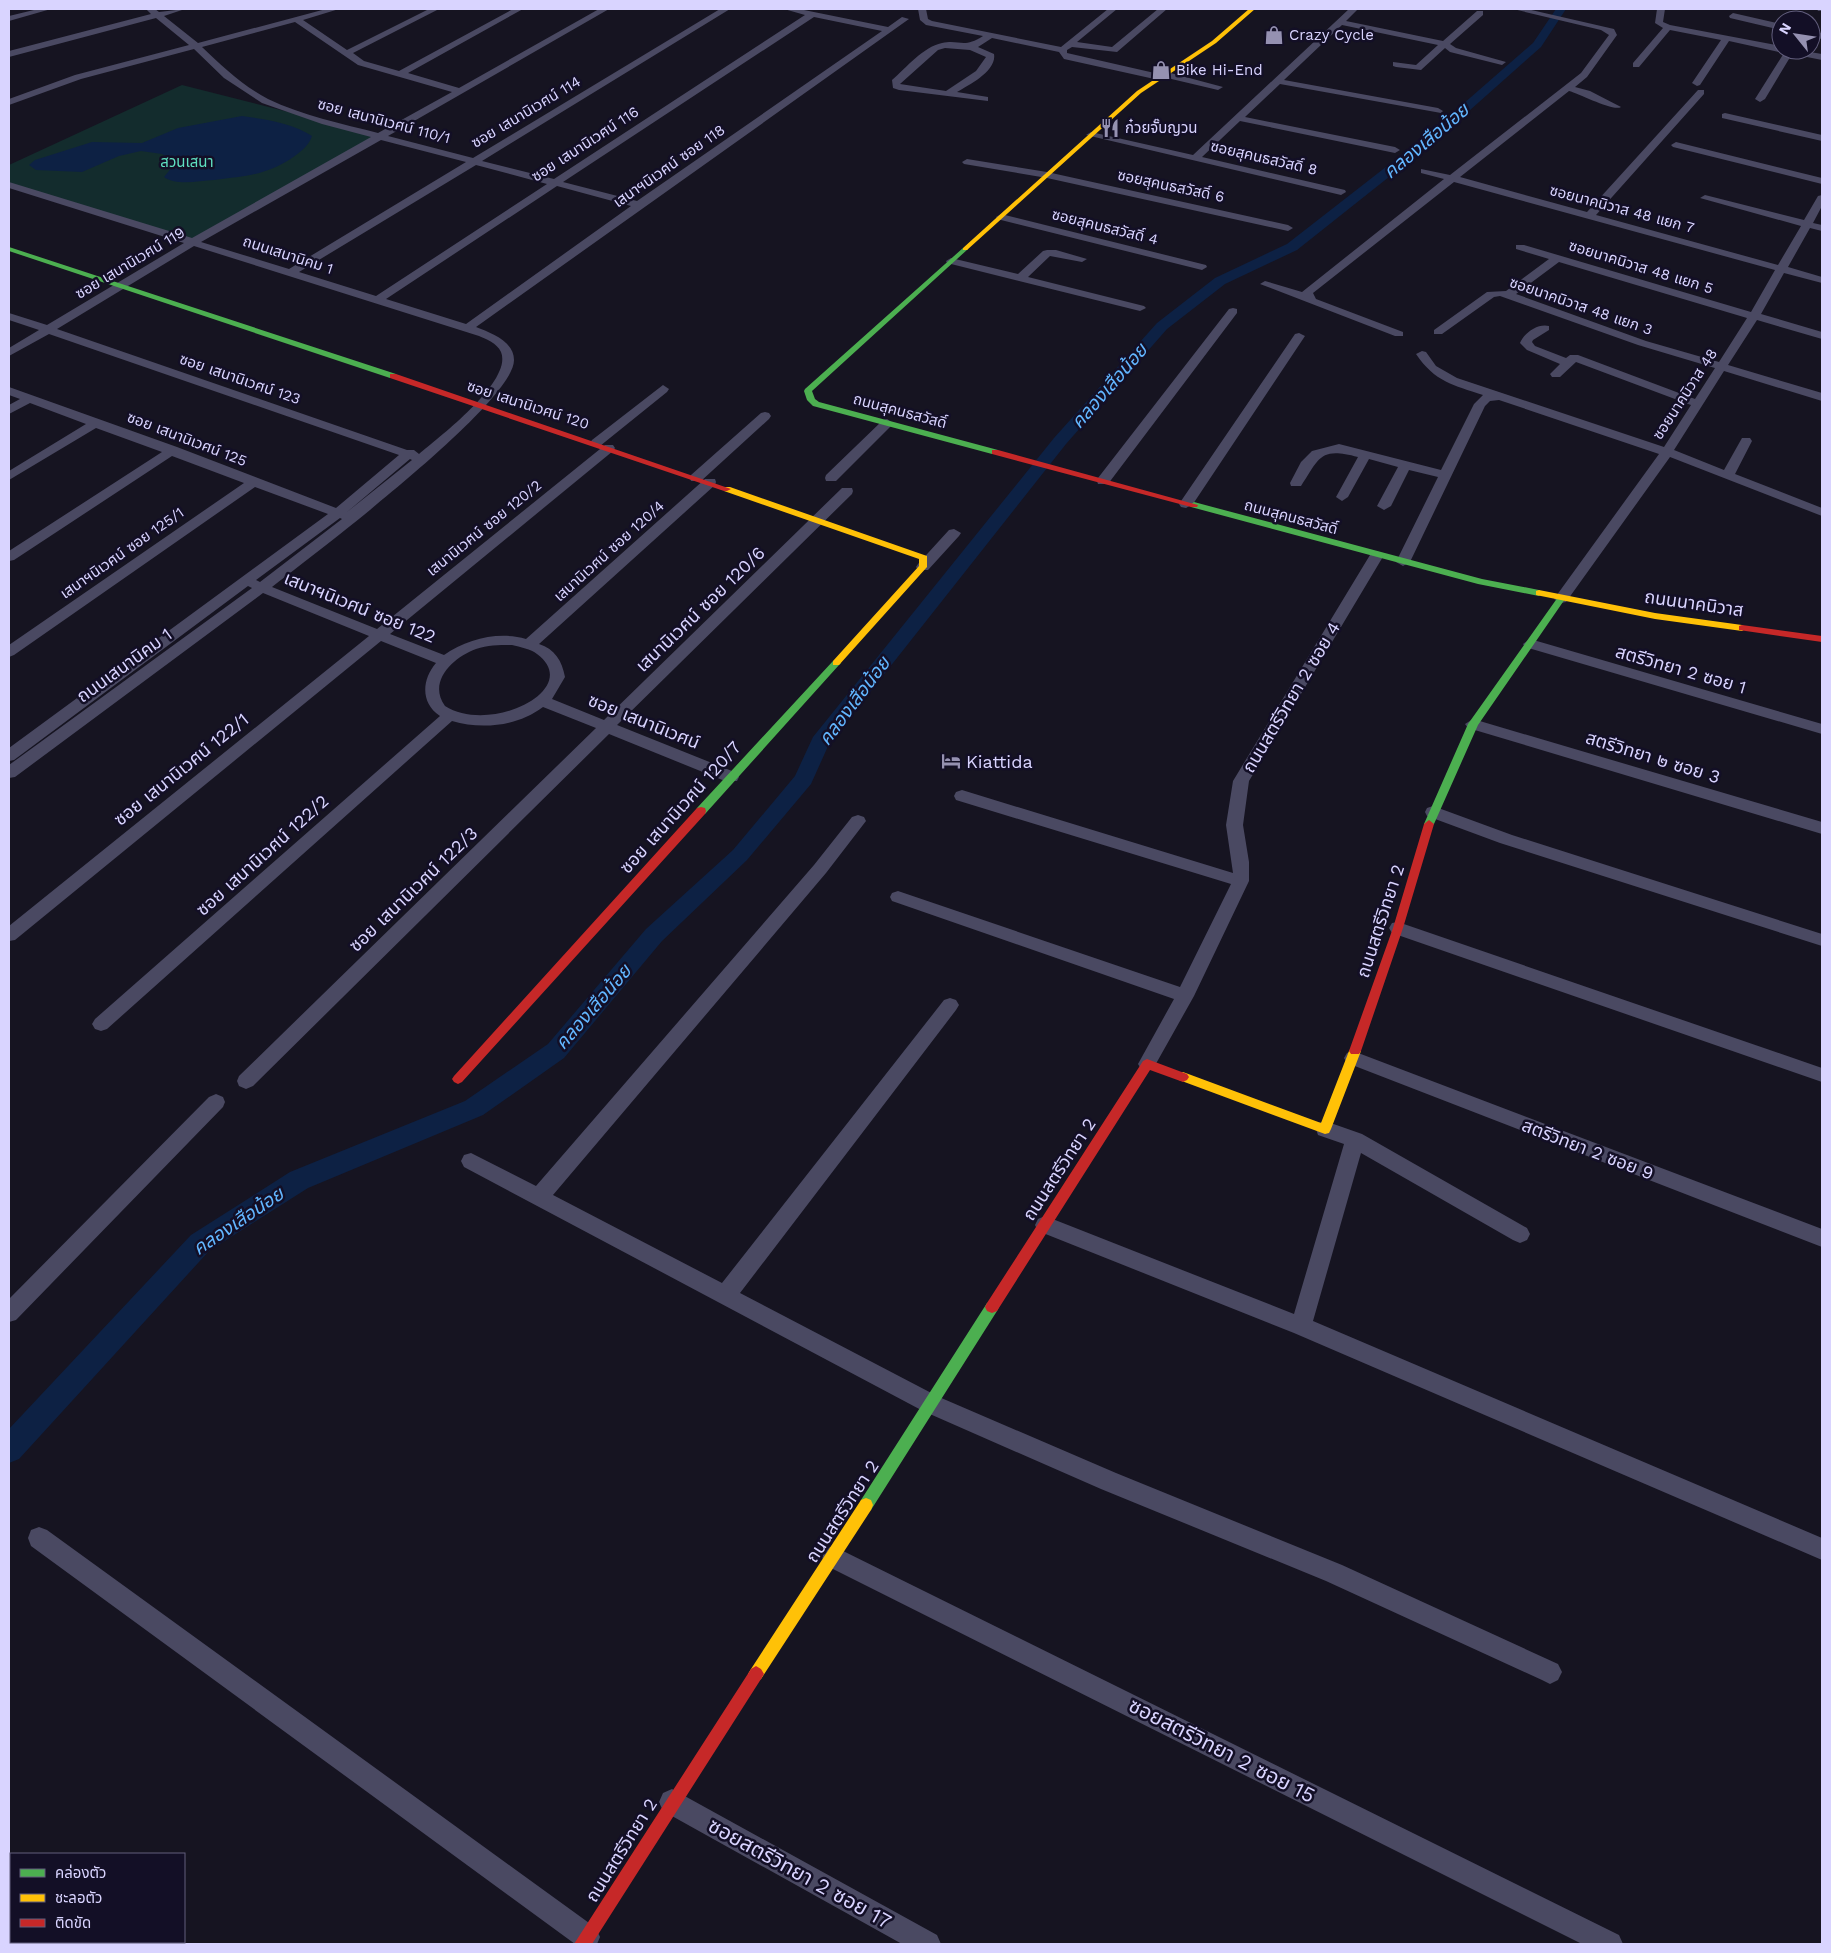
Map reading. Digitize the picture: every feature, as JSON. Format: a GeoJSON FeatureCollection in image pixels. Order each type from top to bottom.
{"type":"FeatureCollection","features":[{"type":"Feature","properties":{"kind":"street"},"geometry":{"type":"LineString","coordinates":[[9,19],[47,9]]}},
{"type":"Feature","properties":{"kind":"street"},"geometry":{"type":"LineString","coordinates":[[9,54],[154,12],[181,9]]}},
{"type":"Feature","properties":{"kind":"street"},"geometry":{"type":"LineString","coordinates":[[9,102],[78,77],[335,9]]}},
{"type":"Feature","properties":{"kind":"street"},"geometry":{"type":"LineString","coordinates":[[345,54],[435,9]]}},
{"type":"Feature","properties":{"kind":"street"},"geometry":{"type":"LineString","coordinates":[[398,75],[519,9]]}},
{"type":"Feature","properties":{"kind":"street","name":"ซอย เสนานิเวศน์ 119"},"geometry":{"type":"LineString","coordinates":[[9,353],[193,242],[379,135],[605,9]]}},
{"type":"Feature","properties":{"kind":"street","name":"ซอย เสนานิเวศน์ 114"},"geometry":{"type":"LineString","coordinates":[[290,273],[726,9]]}},
{"type":"Feature","properties":{"kind":"street"},"geometry":{"type":"LineString","coordinates":[[788,9],[888,30]]}},
{"type":"Feature","properties":{"kind":"street"},"geometry":{"type":"LineString","coordinates":[[922,9],[924,20],[929,23],[1063,50]]}},
{"type":"Feature","properties":{"kind":"street"},"geometry":{"type":"LineString","coordinates":[[1063,50],[1114,9]]}},
{"type":"Feature","properties":{"kind":"street"},"geometry":{"type":"LineString","coordinates":[[1070,44],[1114,50],[1163,9]]}},
{"type":"Feature","properties":{"kind":"street","name":"ถนนสุคนธสวัสดิ์"},"geometry":{"type":"LineString","coordinates":[[1252,9],[1214,42],[1139,92],[808,391],[810,400],[816,404],[1403,562],[1560,599]]}},
{"type":"Feature","properties":{"kind":"street"},"geometry":{"type":"LineString","coordinates":[[1196,158],[1354,9]]}},
{"type":"Feature","properties":{"kind":"street"},"geometry":{"type":"LineString","coordinates":[[1307,297],[1307,292],[1569,88],[1584,75],[1613,35],[1611,31],[1589,20],[1548,16],[1517,9]]}},
{"type":"Feature","properties":{"kind":"street"},"geometry":{"type":"LineString","coordinates":[[1661,9],[1659,23],[1668,27],[1771,47]]}},
{"type":"Feature","properties":{"kind":"street","name":"ซอย เสนานิเวศน์ 110/1"},"geometry":{"type":"LineString","coordinates":[[154,12],[195,45],[227,76],[265,101],[325,122],[639,204]]}},
{"type":"Feature","properties":{"kind":"street","name":"ซอย เสนานิเวศน์ 116"},"geometry":{"type":"LineString","coordinates":[[375,301],[813,14]]}},
{"type":"Feature","properties":{"kind":"street"},"geometry":{"type":"LineString","coordinates":[[1396,64],[1418,68],[1480,14]]}},
{"type":"Feature","properties":{"kind":"street"},"geometry":{"type":"LineString","coordinates":[[1733,16],[1771,25]]}},
{"type":"Feature","properties":{"kind":"street"},"geometry":{"type":"LineString","coordinates":[[296,19],[345,54],[361,63],[459,91]]}},
{"type":"Feature","properties":{"kind":"street","name":"เสนาฯนิเวศน์ ซอย 118"},"geometry":{"type":"LineString","coordinates":[[468,328],[639,204],[888,30],[906,20]]}},
{"type":"Feature","properties":{"kind":"street"},"geometry":{"type":"LineString","coordinates":[[1339,22],[1445,44],[1453,50],[1502,62]]}},
{"type":"Feature","properties":{"kind":"street"},"geometry":{"type":"LineString","coordinates":[[1636,65],[1668,27]]}},
{"type":"Feature","properties":{"kind":"street"},"geometry":{"type":"LineString","coordinates":[[972,47],[989,36]]}},
{"type":"Feature","properties":{"kind":"street"},"geometry":{"type":"LineString","coordinates":[[1697,83],[1726,39]]}},
{"type":"Feature","properties":{"kind":"street"},"geometry":{"type":"LineString","coordinates":[[948,94],[985,68],[990,61],[990,56],[972,47],[944,45],[935,48],[895,82],[896,86],[902,88],[985,99]]}},
{"type":"Feature","properties":{"kind":"street"},"geometry":{"type":"LineString","coordinates":[[1063,50],[1063,54],[1067,57],[1218,87]]}},
{"type":"Feature","properties":{"kind":"street"},"geometry":{"type":"LineString","coordinates":[[1760,99],[1780,60]]}},
{"type":"Feature","properties":{"kind":"street"},"geometry":{"type":"LineString","coordinates":[[1277,81],[1438,111]]}},
{"type":"Feature","properties":{"kind":"street"},"geometry":{"type":"LineString","coordinates":[[1569,88],[1587,92],[1616,107]]}},
{"type":"Feature","properties":{"kind":"street"},"geometry":{"type":"LineString","coordinates":[[1589,216],[1701,92]]}},
{"type":"Feature","properties":{"kind":"street"},"geometry":{"type":"LineString","coordinates":[[1725,116],[1822,138]]}},
{"type":"Feature","properties":{"kind":"street"},"geometry":{"type":"LineString","coordinates":[[1238,118],[1395,150]]}},
{"type":"Feature","properties":{"kind":"street","name":"ซอยสุคนธสวัสดิ์ 8"},"geometry":{"type":"LineString","coordinates":[[1092,134],[1341,192]]}},
{"type":"Feature","properties":{"kind":"street"},"geometry":{"type":"LineString","coordinates":[[1676,145],[1822,181]]}},
{"type":"Feature","properties":{"kind":"street","name":"ซอยสุคนธสวัสดิ์ 6"},"geometry":{"type":"LineString","coordinates":[[967,162],[1047,174],[1288,228]]}},
{"type":"Feature","properties":{"kind":"street","name":"ซอยนาคนิวาส 48 แยก 7"},"geometry":{"type":"LineString","coordinates":[[1425,171],[1822,280]]}},
{"type":"Feature","properties":{"kind":"street","name":"ถนนเสนานิคม 1"},"geometry":{"type":"LineString","coordinates":[[9,185],[375,301],[468,328],[498,340],[507,356],[507,370],[490,393],[475,403],[414,457],[353,518],[9,773]]}},
{"type":"Feature","properties":{"kind":"street"},"geometry":{"type":"LineString","coordinates":[[1705,198],[1822,228]]}},
{"type":"Feature","properties":{"kind":"street","name":"ซอยนาคนิวาส 48"},"geometry":{"type":"LineString","coordinates":[[1560,599],[1667,452],[1754,316],[1822,198]]}},
{"type":"Feature","properties":{"kind":"street","name":"ซอยสุคนธสวัสดิ์ 4"},"geometry":{"type":"LineString","coordinates":[[1001,217],[1202,267]]}},
{"type":"Feature","properties":{"kind":"street","name":"ซอยนาคนิวาส 48 แยก 5"},"geometry":{"type":"LineString","coordinates":[[1520,247],[1822,336]]}},
{"type":"Feature","properties":{"kind":"street","name":"ซอย เสนานิเวศน์ 120"},"geometry":{"type":"LineString","coordinates":[[9,249],[710,482],[915,553],[924,562]]}},
{"type":"Feature","properties":{"kind":"street"},"geometry":{"type":"LineString","coordinates":[[1021,278],[1047,253],[1056,253],[1082,259]]}},
{"type":"Feature","properties":{"kind":"street"},"geometry":{"type":"LineString","coordinates":[[1508,295],[1557,258]]}},
{"type":"Feature","properties":{"kind":"street"},"geometry":{"type":"LineString","coordinates":[[951,261],[1140,308]]}},
{"type":"Feature","properties":{"kind":"street"},"geometry":{"type":"LineString","coordinates":[[1265,284],[1307,297],[1312,301],[1399,334]]}},
{"type":"Feature","properties":{"kind":"street","name":"ซอยนาคนิวาส 48 แยก 3"},"geometry":{"type":"LineString","coordinates":[[1438,332],[1491,294],[1508,295],[1642,343],[1822,397]]}},
{"type":"Feature","properties":{"kind":"street"},"geometry":{"type":"LineString","coordinates":[[1103,481],[1234,311]]}},
{"type":"Feature","properties":{"kind":"street","name":"ซอย เสนานิเวศน์ 123"},"geometry":{"type":"LineString","coordinates":[[9,316],[414,457]]}},
{"type":"Feature","properties":{"kind":"street"},"geometry":{"type":"LineString","coordinates":[[1545,328],[1528,338],[1526,343],[1532,348],[1698,404]]}},
{"type":"Feature","properties":{"kind":"street"},"geometry":{"type":"LineString","coordinates":[[1186,504],[1299,336]]}},
{"type":"Feature","properties":{"kind":"street"},"geometry":{"type":"LineString","coordinates":[[1556,374],[1587,345]]}},
{"type":"Feature","properties":{"kind":"street"},"geometry":{"type":"LineString","coordinates":[[1422,354],[1432,368],[1453,381],[1667,452],[1822,512]]}},
{"type":"Feature","properties":{"kind":"street","name":"เสนานิเวศน์ ซอย 120/2"},"geometry":{"type":"LineString","coordinates":[[379,634],[603,446],[664,389]]}},
{"type":"Feature","properties":{"kind":"street","name":"ซอย เสนานิเวศน์ 125"},"geometry":{"type":"LineString","coordinates":[[9,391],[353,518]]}},
{"type":"Feature","properties":{"kind":"street"},"geometry":{"type":"LineString","coordinates":[[1403,562],[1480,404],[1486,398],[1497,397]]}},
{"type":"Feature","properties":{"kind":"street"},"geometry":{"type":"LineString","coordinates":[[9,410],[29,398]]}},
{"type":"Feature","properties":{"kind":"street"},"geometry":{"type":"LineString","coordinates":[[696,478],[765,416]]}},
{"type":"Feature","properties":{"kind":"street"},"geometry":{"type":"LineString","coordinates":[[9,476],[96,422]]}},
{"type":"Feature","properties":{"kind":"street"},"geometry":{"type":"LineString","coordinates":[[831,478],[887,423]]}},
{"type":"Feature","properties":{"kind":"street"},"geometry":{"type":"LineString","coordinates":[[1727,476],[1746,441]]}},
{"type":"Feature","properties":{"kind":"street"},"geometry":{"type":"LineString","coordinates":[[1296,483],[1311,456],[1317,451],[1339,448],[1445,475]]}},
{"type":"Feature","properties":{"kind":"street"},"geometry":{"type":"LineString","coordinates":[[9,557],[173,450]]}},
{"type":"Feature","properties":{"kind":"street"},"geometry":{"type":"LineString","coordinates":[[1342,497],[1365,455]]}},
{"type":"Feature","properties":{"kind":"street","name":"ถนนเสนานิคม 1"},"geometry":{"type":"LineString","coordinates":[[9,756],[414,457]]}},
{"type":"Feature","properties":{"kind":"street"},"geometry":{"type":"LineString","coordinates":[[1384,506],[1405,465]]}},
{"type":"Feature","properties":{"kind":"street","name":"เสนาฯนิเวศน์ ซอย 125/1"},"geometry":{"type":"LineString","coordinates":[[9,652],[254,482]]}},
{"type":"Feature","properties":{"kind":"street","name":"เสนานิเวศน์ ซอย 120/4"},"geometry":{"type":"LineString","coordinates":[[530,644],[710,482]]}},
{"type":"Feature","properties":{"kind":"street","name":"เสนานิเวศน์ ซอย 120/6"},"geometry":{"type":"LineString","coordinates":[[608,726],[847,491]]}},
{"type":"Feature","properties":{"kind":"street"},"geometry":{"type":"LineString","coordinates":[[924,562],[954,533]]}},
{"type":"Feature","properties":{"kind":"street","name":"ถนนสตรีวิทยา 2 ซอย 4"},"geometry":{"type":"LineString","coordinates":[[1147,1064],[1185,996],[1241,881],[1243,866],[1235,829],[1236,804],[1241,781],[1377,555]]}},
{"type":"Feature","properties":{"kind":"street","name":"ซอย เสนานิเวศน์ 120/7"},"geometry":{"type":"LineString","coordinates":[[458,1079],[924,562]]}},
{"type":"Feature","properties":{"kind":"street"},"geometry":{"type":"LineString","coordinates":[[246,581],[261,587]]}},
{"type":"Feature","properties":{"kind":"street","name":"เสนาฯนิเวศน์ ซอย 122"},"geometry":{"type":"LineString","coordinates":[[261,587],[445,661]]}},
{"type":"Feature","properties":{"kind":"street","name":"ถนนนาคนิวาส"},"geometry":{"type":"LineString","coordinates":[[1560,599],[1655,616],[1822,639]]}},
{"type":"Feature","properties":{"kind":"street","name":"ถนนสตรีวิทยา 2"},"geometry":{"type":"LineString","coordinates":[[1325,1129],[1353,1058],[1398,928],[1433,812],[1473,724],[1560,599]]}},
{"type":"Feature","properties":{"kind":"street","name":"ซอย เสนานิเวศน์ 122/1"},"geometry":{"type":"LineString","coordinates":[[9,936],[379,634]]}},
{"type":"Feature","properties":{"kind":"street"},"geometry":{"type":"LineString","coordinates":[[495,641],[530,644],[543,650],[552,658],[557,668],[557,679],[552,690],[543,701],[519,715],[498,721],[475,722],[450,715],[438,707],[432,696],[431,684],[435,672],[445,661],[468,648],[495,641]]}},
{"type":"Feature","properties":{"kind":"street","name":"สตรีวิทยา 2 ซอย 1"},"geometry":{"type":"LineString","coordinates":[[1530,644],[1822,729]]}},
{"type":"Feature","properties":{"kind":"street","name":"ซอย เสนานิเวศน์"},"geometry":{"type":"LineString","coordinates":[[543,701],[731,777]]}},
{"type":"Feature","properties":{"kind":"street","name":"ซอย เสนานิเวศน์ 122/2"},"geometry":{"type":"LineString","coordinates":[[101,1024],[450,715]]}},
{"type":"Feature","properties":{"kind":"street","name":"สตรีวิทยา ๒ ซอย 3"},"geometry":{"type":"LineString","coordinates":[[1473,724],[1822,828]]}},
{"type":"Feature","properties":{"kind":"street","name":"ซอย เสนานิเวศน์ 122/3"},"geometry":{"type":"LineString","coordinates":[[246,1081],[608,726]]}},
{"type":"Feature","properties":{"kind":"street"},"geometry":{"type":"LineString","coordinates":[[962,796],[1241,881]]}},
{"type":"Feature","properties":{"kind":"street"},"geometry":{"type":"LineString","coordinates":[[1433,812],[1506,838],[1822,940]]}},
{"type":"Feature","properties":{"kind":"street"},"geometry":{"type":"LineString","coordinates":[[539,1197],[820,869],[858,821]]}},
{"type":"Feature","properties":{"kind":"street"},"geometry":{"type":"LineString","coordinates":[[898,897],[1185,996]]}},
{"type":"Feature","properties":{"kind":"street"},"geometry":{"type":"LineString","coordinates":[[1398,928],[1822,1075]]}},
{"type":"Feature","properties":{"kind":"street"},"geometry":{"type":"LineString","coordinates":[[725,1296],[950,1005]]}},
{"type":"Feature","properties":{"kind":"street","name":"สตรีวิทยา 2 ซอย 9"},"geometry":{"type":"LineString","coordinates":[[1353,1058],[1822,1238]]}},
{"type":"Feature","properties":{"kind":"street"},"geometry":{"type":"LineString","coordinates":[[1147,1064],[1354,1140],[1520,1234]]}},
{"type":"Feature","properties":{"kind":"street","name":"ถนนสตรีวิทยา 2"},"geometry":{"type":"LineString","coordinates":[[584,1941],[672,1802],[833,1557],[1147,1064]]}},
{"type":"Feature","properties":{"kind":"street"},"geometry":{"type":"LineString","coordinates":[[9,1313],[216,1102]]}},
{"type":"Feature","properties":{"kind":"street"},"geometry":{"type":"LineString","coordinates":[[1301,1326],[1354,1140]]}},
{"type":"Feature","properties":{"kind":"street"},"geometry":{"type":"LineString","coordinates":[[471,1161],[931,1404],[1109,1481],[1334,1573],[1550,1672]]}},
{"type":"Feature","properties":{"kind":"street"},"geometry":{"type":"LineString","coordinates":[[1044,1225],[1301,1326],[1822,1549]]}},
{"type":"Feature","properties":{"kind":"street"},"geometry":{"type":"LineString","coordinates":[[39,1538],[584,1941]]}},
{"type":"Feature","properties":{"kind":"street","name":"ซอยสตรีวิทยา 2 ซอย 15"},"geometry":{"type":"LineString","coordinates":[[833,1557],[1610,1944]]}},
{"type":"Feature","properties":{"kind":"street","name":"ซอยสตรีวิทยา 2 ซอย 17"},"geometry":{"type":"LineString","coordinates":[[672,1802],[928,1944]]}},
{"type":"Feature","properties":{"kind":"green space","name":"สวนเสนา"},"geometry":{"type":"Polygon","coordinates":[[[182,85],[379,135],[193,242],[9,185],[9,165],[182,85]]]}},
{"type":"Feature","properties":{"kind":"water"},"geometry":{"type":"Polygon","coordinates":[[[242,116],[287,125],[312,136],[309,143],[301,151],[282,164],[263,172],[214,180],[188,182],[169,180],[164,177],[173,166],[171,159],[162,154],[141,151],[119,156],[82,172],[36,170],[29,165],[35,160],[92,142],[142,143],[178,128],[242,116]]]}},
{"type":"Feature","properties":{"kind":"waterway","name":"คลองเสือน้อย"},"geometry":{"type":"LineString","coordinates":[[9,1449],[200,1243],[299,1180],[474,1108],[556,1051],[654,935],[740,855],[804,779],[820,742],[1060,441],[1162,326],[1220,281],[1292,247],[1395,166],[1411,156],[1537,45],[1561,9]]}},
{"type":"Feature","properties":{"kind":"traffic: fast"},"geometry":{"type":"LineString","coordinates":[[9,249],[393,376]]}},
{"type":"Feature","properties":{"kind":"traffic: fast"},"geometry":{"type":"LineString","coordinates":[[965,249],[808,391],[811,400],[816,404],[995,452]]}},
{"type":"Feature","properties":{"kind":"traffic: fast"},"geometry":{"type":"LineString","coordinates":[[1194,505],[1481,582],[1539,593]]}},
{"type":"Feature","properties":{"kind":"traffic: fast"},"geometry":{"type":"LineString","coordinates":[[1429,824],[1473,724],[1561,599]]}},
{"type":"Feature","properties":{"kind":"traffic: fast"},"geometry":{"type":"LineString","coordinates":[[701,811],[836,663]]}},
{"type":"Feature","properties":{"kind":"traffic: fast"},"geometry":{"type":"LineString","coordinates":[[866,1505],[992,1307]]}},
{"type":"Feature","properties":{"kind":"traffic: slow"},"geometry":{"type":"LineString","coordinates":[[965,249],[1139,92],[1214,42],[1252,9]]}},
{"type":"Feature","properties":{"kind":"traffic: slow"},"geometry":{"type":"LineString","coordinates":[[727,489],[924,558],[923,567],[836,663]]}},
{"type":"Feature","properties":{"kind":"traffic: slow"},"geometry":{"type":"LineString","coordinates":[[1539,593],[1655,616],[1742,628]]}},
{"type":"Feature","properties":{"kind":"traffic: slow"},"geometry":{"type":"LineString","coordinates":[[1183,1077],[1325,1129],[1355,1051]]}},
{"type":"Feature","properties":{"kind":"traffic: slow"},"geometry":{"type":"LineString","coordinates":[[756,1674],[866,1505]]}},
{"type":"Feature","properties":{"kind":"traffic: jam"},"geometry":{"type":"LineString","coordinates":[[393,376],[727,489]]}},
{"type":"Feature","properties":{"kind":"traffic: jam"},"geometry":{"type":"LineString","coordinates":[[995,452],[1194,505]]}},
{"type":"Feature","properties":{"kind":"traffic: jam"},"geometry":{"type":"LineString","coordinates":[[1742,628],[1822,639]]}},
{"type":"Feature","properties":{"kind":"traffic: jam"},"geometry":{"type":"LineString","coordinates":[[458,1079],[701,811]]}},
{"type":"Feature","properties":{"kind":"traffic: jam"},"geometry":{"type":"LineString","coordinates":[[1355,1051],[1398,928],[1429,824]]}},
{"type":"Feature","properties":{"kind":"traffic: jam"},"geometry":{"type":"LineString","coordinates":[[992,1307],[1147,1064],[1183,1077]]}},
{"type":"Feature","properties":{"kind":"traffic: jam"},"geometry":{"type":"LineString","coordinates":[[582,1944],[756,1674]]}},
{"type":"Feature","properties":{"kind":"place","name":"Crazy Cycle"},"geometry":{"type":"Point","coordinates":[1274,35]}},
{"type":"Feature","properties":{"kind":"place","name":"Bike Hi-End"},"geometry":{"type":"Point","coordinates":[1161,70]}},
{"type":"Feature","properties":{"kind":"place","name":"ก๋วยจั๊บญวน"},"geometry":{"type":"Point","coordinates":[1110,128]}},
{"type":"Feature","properties":{"kind":"place","name":"Kiattida"},"geometry":{"type":"Point","coordinates":[951,761]}}]}
